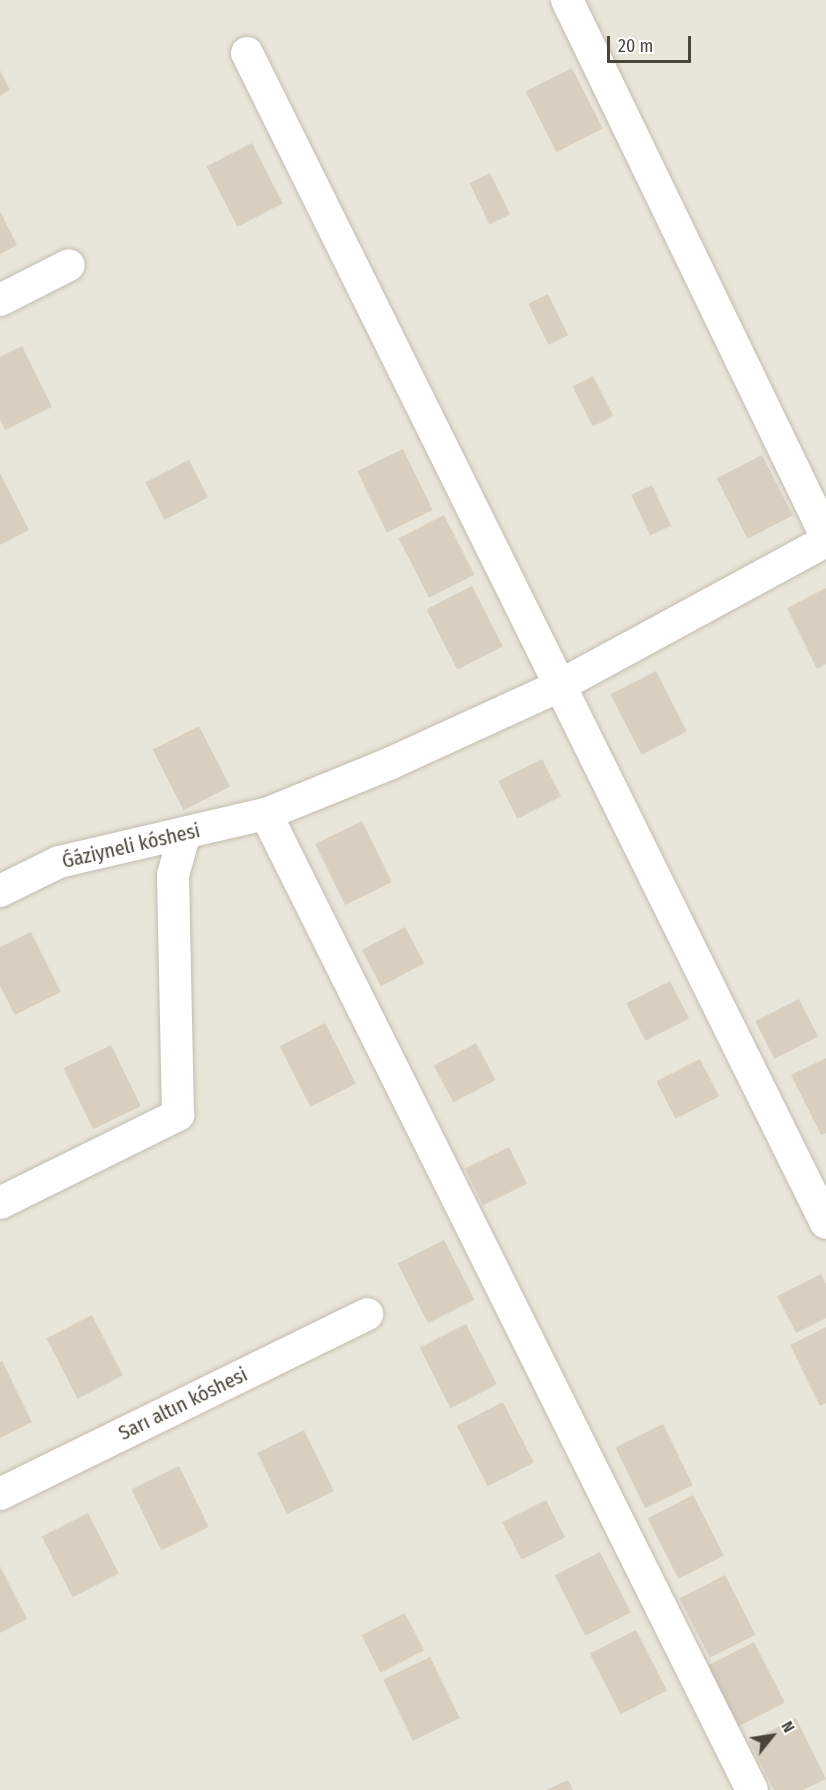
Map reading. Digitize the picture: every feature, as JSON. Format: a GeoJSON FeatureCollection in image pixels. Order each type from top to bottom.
{"type":"FeatureCollection","features":[{"type":"Feature","properties":{"kind":"street"},"geometry":{"type":"LineString","coordinates":[[567,0],[826,536]]}},
{"type":"Feature","properties":{"kind":"street"},"geometry":{"type":"LineString","coordinates":[[247,53],[826,1223]]}},
{"type":"Feature","properties":{"kind":"street"},"geometry":{"type":"LineString","coordinates":[[0,300],[69,265]]}},
{"type":"Feature","properties":{"kind":"street","name":"Ǵáziyneli kóshesi"},"geometry":{"type":"LineString","coordinates":[[0,891],[59,862],[266,814],[389,764],[559,686],[826,541]]}},
{"type":"Feature","properties":{"kind":"street"},"geometry":{"type":"LineString","coordinates":[[266,814],[752,1790]]}},
{"type":"Feature","properties":{"kind":"street"},"geometry":{"type":"LineString","coordinates":[[0,1203],[178,1115],[173,875],[185,833]]}},
{"type":"Feature","properties":{"kind":"street","name":"Sarı altın kóshesi"},"geometry":{"type":"LineString","coordinates":[[0,1494],[367,1314]]}},
{"type":"Feature","properties":{"kind":"shaded area"},"geometry":{"type":"Polygon","coordinates":[[[0,0],[826,0],[826,1790],[0,1790],[0,0]]]}},
{"type":"Feature","properties":{"kind":"building"},"geometry":{"type":"Polygon","coordinates":[[[572,68],[603,129],[557,152],[526,92],[572,68]]]}},
{"type":"Feature","properties":{"kind":"building"},"geometry":{"type":"Polygon","coordinates":[[[0,70],[10,90],[0,96],[0,70]]]}},
{"type":"Feature","properties":{"kind":"building"},"geometry":{"type":"Polygon","coordinates":[[[252,143],[283,204],[237,227],[207,166],[252,143]]]}},
{"type":"Feature","properties":{"kind":"building"},"geometry":{"type":"Polygon","coordinates":[[[490,173],[510,214],[489,224],[469,183],[490,173]]]}},
{"type":"Feature","properties":{"kind":"building"},"geometry":{"type":"Polygon","coordinates":[[[0,211],[17,245],[0,254],[0,211]]]}},
{"type":"Feature","properties":{"kind":"building"},"geometry":{"type":"Polygon","coordinates":[[[548,294],[568,335],[548,345],[528,304],[548,294]]]}},
{"type":"Feature","properties":{"kind":"building"},"geometry":{"type":"Polygon","coordinates":[[[22,346],[52,407],[5,430],[0,419],[0,357],[22,346]]]}},
{"type":"Feature","properties":{"kind":"building"},"geometry":{"type":"Polygon","coordinates":[[[593,376],[613,416],[593,427],[573,386],[593,376]]]}},
{"type":"Feature","properties":{"kind":"building"},"geometry":{"type":"Polygon","coordinates":[[[403,449],[433,510],[387,532],[357,471],[403,449]]]}},
{"type":"Feature","properties":{"kind":"building"},"geometry":{"type":"Polygon","coordinates":[[[762,455],[793,516],[747,539],[717,478],[762,455]]]}},
{"type":"Feature","properties":{"kind":"building"},"geometry":{"type":"Polygon","coordinates":[[[189,460],[208,497],[164,520],[145,482],[189,460]]]}},
{"type":"Feature","properties":{"kind":"building"},"geometry":{"type":"Polygon","coordinates":[[[0,473],[29,530],[0,545],[0,473]]]}},
{"type":"Feature","properties":{"kind":"building"},"geometry":{"type":"Polygon","coordinates":[[[652,485],[671,526],[650,536],[631,495],[652,485]]]}},
{"type":"Feature","properties":{"kind":"building"},"geometry":{"type":"Polygon","coordinates":[[[444,515],[474,575],[429,598],[399,538],[444,515]]]}},
{"type":"Feature","properties":{"kind":"building"},"geometry":{"type":"Polygon","coordinates":[[[472,586],[503,647],[457,670],[427,609],[472,586]]]}},
{"type":"Feature","properties":{"kind":"building"},"geometry":{"type":"Polygon","coordinates":[[[826,588],[826,664],[817,669],[787,608],[826,588]]]}},
{"type":"Feature","properties":{"kind":"building"},"geometry":{"type":"Polygon","coordinates":[[[656,671],[687,732],[641,755],[611,694],[656,671]]]}},
{"type":"Feature","properties":{"kind":"building"},"geometry":{"type":"Polygon","coordinates":[[[199,726],[230,787],[184,810],[153,750],[199,726]]]}},
{"type":"Feature","properties":{"kind":"building"},"geometry":{"type":"Polygon","coordinates":[[[542,759],[561,796],[517,819],[498,781],[542,759]]]}},
{"type":"Feature","properties":{"kind":"building"},"geometry":{"type":"Polygon","coordinates":[[[362,821],[392,882],[345,905],[315,844],[362,821]]]}},
{"type":"Feature","properties":{"kind":"building"},"geometry":{"type":"Polygon","coordinates":[[[405,927],[424,963],[381,986],[362,950],[405,927]]]}},
{"type":"Feature","properties":{"kind":"building"},"geometry":{"type":"Polygon","coordinates":[[[31,932],[61,992],[15,1015],[0,986],[0,947],[31,932]]]}},
{"type":"Feature","properties":{"kind":"building"},"geometry":{"type":"Polygon","coordinates":[[[670,981],[689,1018],[645,1041],[626,1003],[670,981]]]}},
{"type":"Feature","properties":{"kind":"building"},"geometry":{"type":"Polygon","coordinates":[[[799,999],[818,1036],[774,1059],[755,1021],[799,999]]]}},
{"type":"Feature","properties":{"kind":"building"},"geometry":{"type":"Polygon","coordinates":[[[325,1023],[356,1084],[310,1107],[280,1046],[325,1023]]]}},
{"type":"Feature","properties":{"kind":"building"},"geometry":{"type":"Polygon","coordinates":[[[476,1043],[496,1080],[453,1103],[434,1066],[476,1043]]]}},
{"type":"Feature","properties":{"kind":"building"},"geometry":{"type":"Polygon","coordinates":[[[111,1045],[141,1106],[93,1129],[63,1068],[111,1045]]]}},
{"type":"Feature","properties":{"kind":"building"},"geometry":{"type":"Polygon","coordinates":[[[826,1058],[826,1133],[821,1135],[791,1075],[826,1058]]]}},
{"type":"Feature","properties":{"kind":"building"},"geometry":{"type":"Polygon","coordinates":[[[700,1059],[719,1096],[675,1119],[656,1081],[700,1059]]]}},
{"type":"Feature","properties":{"kind":"building"},"geometry":{"type":"Polygon","coordinates":[[[509,1147],[527,1184],[483,1205],[465,1168],[509,1147]]]}},
{"type":"Feature","properties":{"kind":"building"},"geometry":{"type":"Polygon","coordinates":[[[444,1240],[474,1300],[428,1323],[398,1264],[444,1240]]]}},
{"type":"Feature","properties":{"kind":"building"},"geometry":{"type":"Polygon","coordinates":[[[821,1274],[826,1284],[826,1318],[796,1333],[777,1296],[821,1274]]]}},
{"type":"Feature","properties":{"kind":"building"},"geometry":{"type":"Polygon","coordinates":[[[92,1315],[123,1376],[77,1399],[47,1338],[92,1315]]]}},
{"type":"Feature","properties":{"kind":"building"},"geometry":{"type":"Polygon","coordinates":[[[466,1324],[497,1385],[451,1408],[420,1348],[466,1324]]]}},
{"type":"Feature","properties":{"kind":"building"},"geometry":{"type":"Polygon","coordinates":[[[826,1327],[826,1403],[820,1406],[790,1345],[826,1327]]]}},
{"type":"Feature","properties":{"kind":"building"},"geometry":{"type":"Polygon","coordinates":[[[2,1361],[32,1422],[0,1438],[0,1362],[2,1361]]]}},
{"type":"Feature","properties":{"kind":"building"},"geometry":{"type":"Polygon","coordinates":[[[503,1402],[534,1463],[488,1486],[457,1426],[503,1402]]]}},
{"type":"Feature","properties":{"kind":"building"},"geometry":{"type":"Polygon","coordinates":[[[663,1424],[693,1485],[645,1508],[615,1447],[663,1424]]]}},
{"type":"Feature","properties":{"kind":"building"},"geometry":{"type":"Polygon","coordinates":[[[304,1430],[334,1491],[287,1514],[257,1453],[304,1430]]]}},
{"type":"Feature","properties":{"kind":"building"},"geometry":{"type":"Polygon","coordinates":[[[179,1466],[209,1527],[161,1550],[131,1489],[179,1466]]]}},
{"type":"Feature","properties":{"kind":"building"},"geometry":{"type":"Polygon","coordinates":[[[693,1495],[724,1556],[678,1579],[648,1518],[693,1495]]]}},
{"type":"Feature","properties":{"kind":"building"},"geometry":{"type":"Polygon","coordinates":[[[546,1500],[565,1537],[521,1560],[502,1522],[546,1500]]]}},
{"type":"Feature","properties":{"kind":"building"},"geometry":{"type":"Polygon","coordinates":[[[88,1513],[119,1574],[73,1597],[42,1537],[88,1513]]]}},
{"type":"Feature","properties":{"kind":"building"},"geometry":{"type":"Polygon","coordinates":[[[600,1552],[631,1613],[585,1636],[555,1575],[600,1552]]]}},
{"type":"Feature","properties":{"kind":"building"},"geometry":{"type":"Polygon","coordinates":[[[0,1566],[27,1619],[0,1633],[0,1566]]]}},
{"type":"Feature","properties":{"kind":"building"},"geometry":{"type":"Polygon","coordinates":[[[725,1575],[755,1635],[710,1658],[680,1598],[725,1575]]]}},
{"type":"Feature","properties":{"kind":"building"},"geometry":{"type":"Polygon","coordinates":[[[405,1613],[424,1650],[380,1673],[361,1635],[405,1613]]]}},
{"type":"Feature","properties":{"kind":"building"},"geometry":{"type":"Polygon","coordinates":[[[636,1630],[667,1691],[621,1714],[590,1654],[636,1630]]]}},
{"type":"Feature","properties":{"kind":"building"},"geometry":{"type":"Polygon","coordinates":[[[754,1642],[785,1703],[739,1726],[708,1666],[754,1642]]]}},
{"type":"Feature","properties":{"kind":"building"},"geometry":{"type":"Polygon","coordinates":[[[430,1657],[460,1718],[413,1741],[383,1680],[430,1657]]]}},
{"type":"Feature","properties":{"kind":"building"},"geometry":{"type":"Polygon","coordinates":[[[796,1718],[826,1779],[803,1790],[774,1790],[749,1741],[796,1718]]]}},
{"type":"Feature","properties":{"kind":"building"},"geometry":{"type":"Polygon","coordinates":[[[568,1780],[573,1790],[546,1790],[568,1780]]]}}]}
